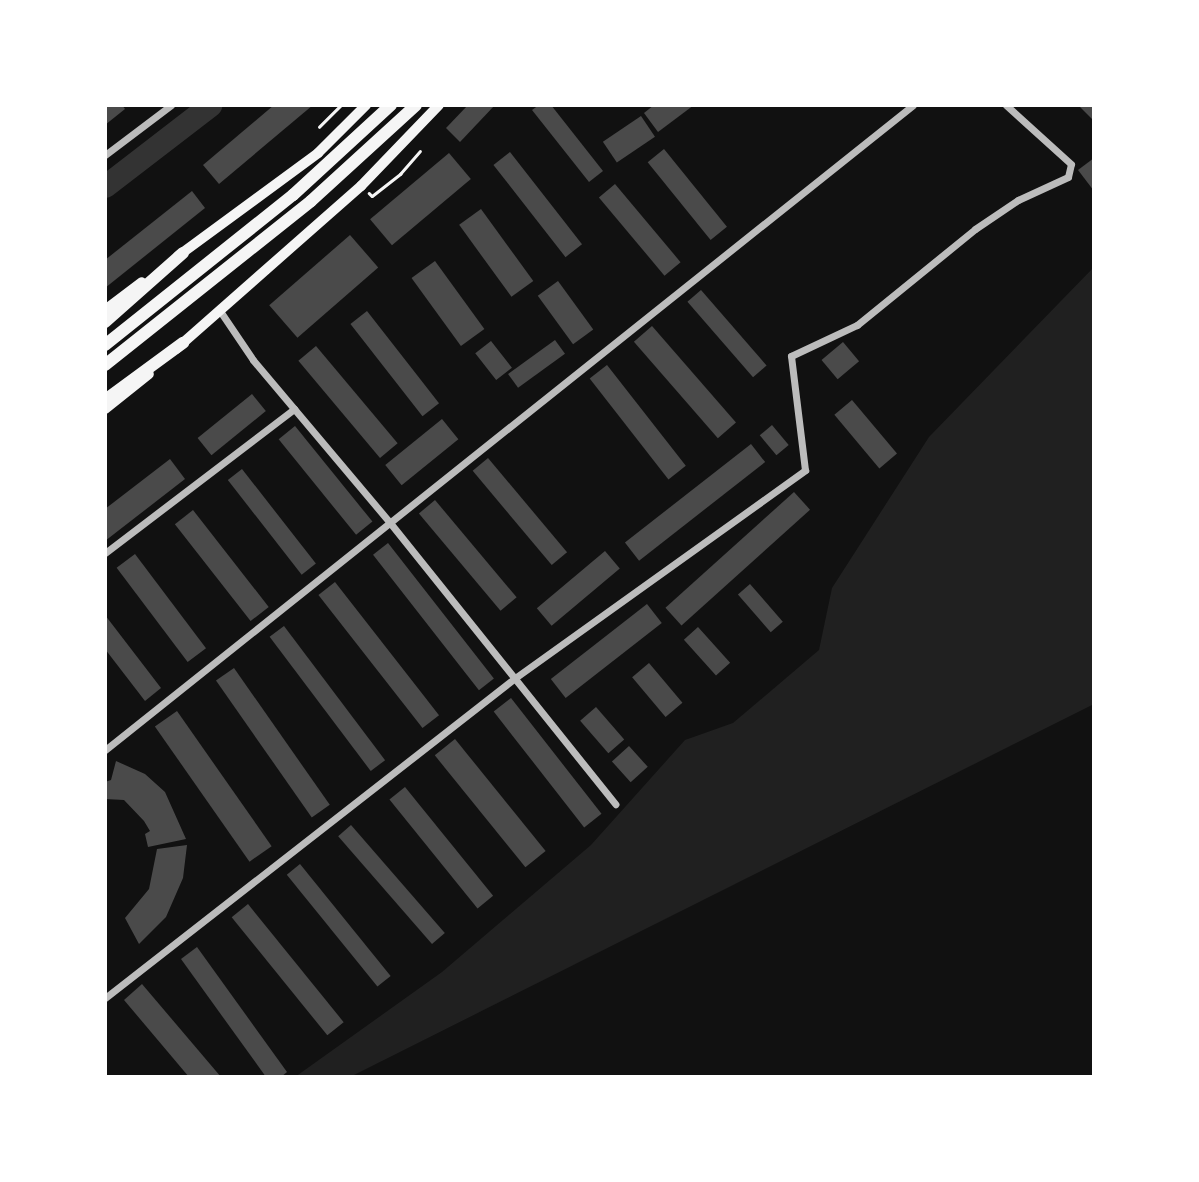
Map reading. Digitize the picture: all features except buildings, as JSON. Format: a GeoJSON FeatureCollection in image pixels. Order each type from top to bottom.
{"type":"FeatureCollection","features":[{"type":"Feature","properties":{"kind":"highway"},"geometry":{"type":"LineString","coordinates":[[105,345],[293,195],[391,105]]}},
{"type":"Feature","properties":{"kind":"highway"},"geometry":{"type":"LineString","coordinates":[[105,365],[311,201],[416,105]]}},
{"type":"Feature","properties":{"kind":"highway"},"geometry":{"type":"LineString","coordinates":[[105,322],[140,295],[183,253]]}},
{"type":"Feature","properties":{"kind":"highway"},"geometry":{"type":"LineString","coordinates":[[105,401],[183,343]]}},
{"type":"Feature","properties":{"kind":"main road"},"geometry":{"type":"LineString","coordinates":[[105,310],[318,153],[366,105]]}},
{"type":"Feature","properties":{"kind":"main road"},"geometry":{"type":"LineString","coordinates":[[105,409],[361,186],[439,105]]}},
{"type":"Feature","properties":{"kind":"street"},"geometry":{"type":"LineString","coordinates":[[105,155],[171,105]]}},
{"type":"Feature","properties":{"kind":"street"},"geometry":{"type":"LineString","coordinates":[[105,750],[391,524],[664,300],[913,105]]}},
{"type":"Feature","properties":{"kind":"street"},"geometry":{"type":"LineString","coordinates":[[105,998],[515,678],[805,470],[791,356],[857,325],[975,229],[1018,200],[1068,177],[1071,164],[1006,105]]}},
{"type":"Feature","properties":{"kind":"street"},"geometry":{"type":"LineString","coordinates":[[219,311],[294,409],[391,524],[615,804]]}},
{"type":"Feature","properties":{"kind":"street"},"geometry":{"type":"LineString","coordinates":[[105,554],[294,409]]}},
{"type":"Feature","properties":{"kind":"path"},"geometry":{"type":"LineString","coordinates":[[319,127],[341,105]]}},
{"type":"Feature","properties":{"kind":"path"},"geometry":{"type":"LineString","coordinates":[[372,195],[420,151]]}},
{"type":"Feature","properties":{"kind":"shaded area"},"geometry":{"type":"Polygon","coordinates":[[[1094,267],[1094,704],[350,1077],[295,1077],[442,972],[591,845],[685,740],[733,723],[819,650],[832,588],[929,437],[1094,267]]]}},
{"type":"Feature","properties":{"kind":"waterway"},"geometry":{"type":"LineString","coordinates":[[105,186],[210,105]]}}]}
